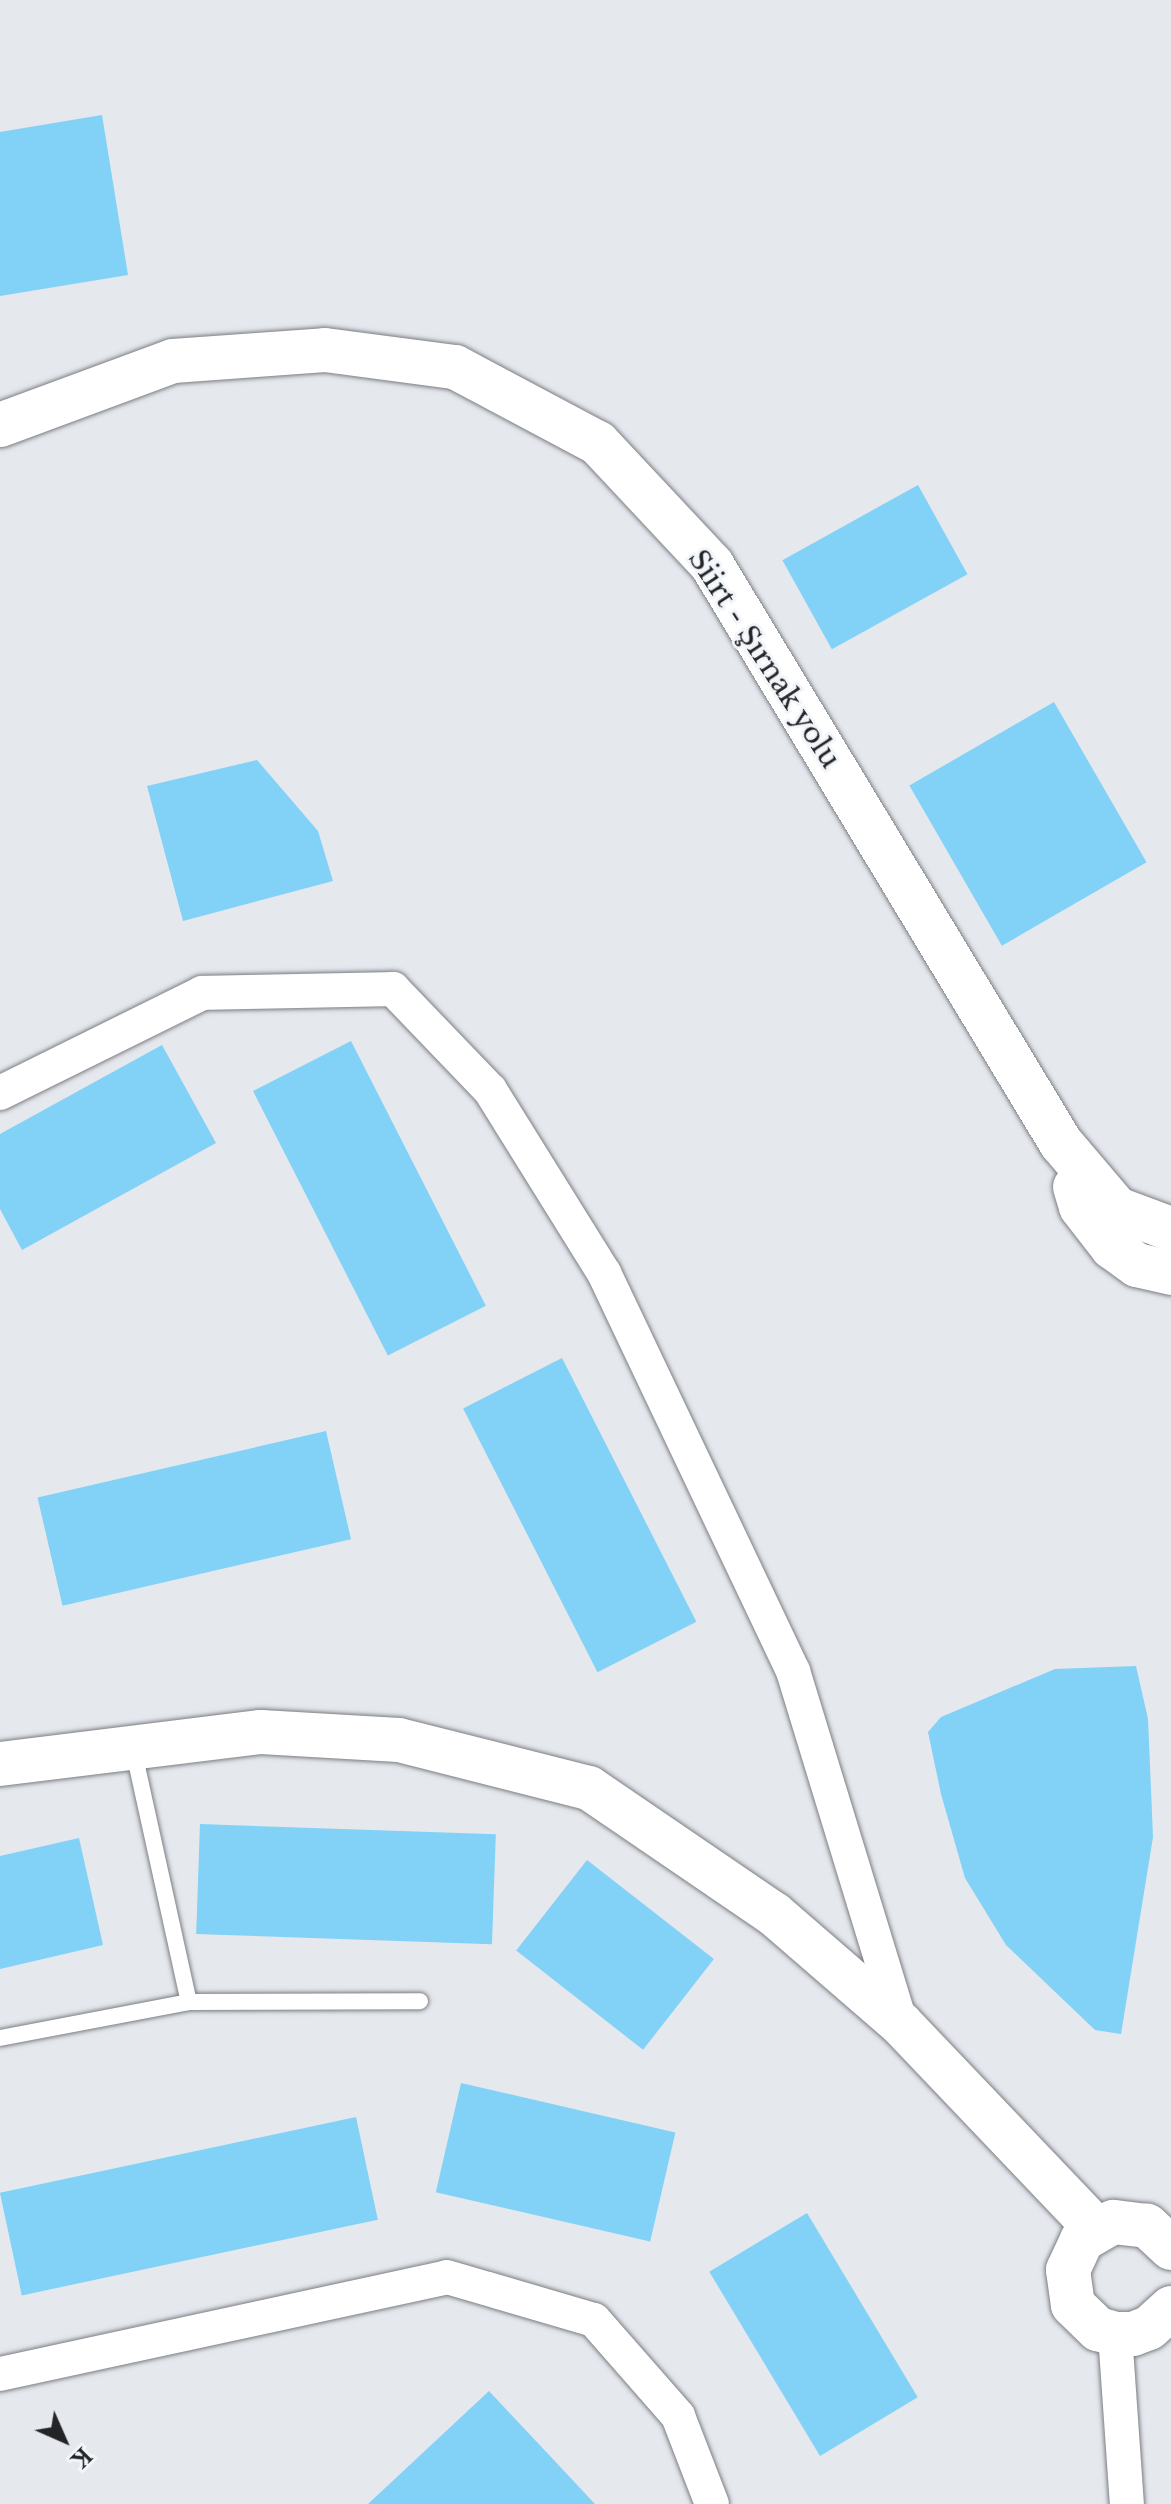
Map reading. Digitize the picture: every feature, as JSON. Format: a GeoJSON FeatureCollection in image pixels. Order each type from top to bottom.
{"type":"FeatureCollection","features":[{"type":"Feature","properties":{"kind":"street","name":"Siirt - Şırnak yolu"},"geometry":{"type":"LineString","coordinates":[[0,425],[173,361],[325,350],[455,367],[598,443],[712,565],[1061,1143]]}},
{"type":"Feature","properties":{"kind":"street"},"geometry":{"type":"LineString","coordinates":[[0,1093],[202,993],[393,989],[490,1090],[604,1273],[793,1671],[901,2024]]}},
{"type":"Feature","properties":{"kind":"street"},"geometry":{"type":"LineString","coordinates":[[1061,1143],[1117,1209],[1171,1229]]}},
{"type":"Feature","properties":{"kind":"street"},"geometry":{"type":"LineString","coordinates":[[1061,1143],[1081,1207],[1112,1247],[1137,1265],[1171,1273]]}},
{"type":"Feature","properties":{"kind":"street"},"geometry":{"type":"LineString","coordinates":[[0,1764],[261,1732],[399,1740],[589,1788],[774,1914],[901,2024],[1096,2229]]}},
{"type":"Feature","properties":{"kind":"street"},"geometry":{"type":"LineString","coordinates":[[1169,2313],[1141,2331],[1115,2334],[1084,2319],[1073,2305],[1068,2288],[1073,2254],[1082,2240],[1096,2229],[1113,2222],[1147,2226],[1171,2248]]}},
{"type":"Feature","properties":{"kind":"street"},"geometry":{"type":"LineString","coordinates":[[0,2374],[447,2277],[594,2320],[678,2416],[712,2504]]}},
{"type":"Feature","properties":{"kind":"street"},"geometry":{"type":"LineString","coordinates":[[1115,2334],[1127,2504]]}},
{"type":"Feature","properties":{"kind":"lane"},"geometry":{"type":"LineString","coordinates":[[133,1746],[189,2002]]}},
{"type":"Feature","properties":{"kind":"lane"},"geometry":{"type":"LineString","coordinates":[[0,2038],[189,2002],[420,2001]]}},
{"type":"Feature","properties":{"kind":"building"},"geometry":{"type":"Polygon","coordinates":[[[102,115],[128,275],[0,296],[0,132],[102,115]]]}},
{"type":"Feature","properties":{"kind":"building"},"geometry":{"type":"Polygon","coordinates":[[[918,485],[967,574],[832,649],[782,560],[918,485]]]}},
{"type":"Feature","properties":{"kind":"building"},"geometry":{"type":"Polygon","coordinates":[[[1054,702],[1146,862],[1002,946],[909,786],[1054,702]]]}},
{"type":"Feature","properties":{"kind":"building"},"geometry":{"type":"Polygon","coordinates":[[[257,760],[318,831],[333,881],[183,921],[147,786],[257,760]]]}},
{"type":"Feature","properties":{"kind":"building"},"geometry":{"type":"Polygon","coordinates":[[[351,1041],[486,1306],[388,1356],[253,1091],[351,1041]]]}},
{"type":"Feature","properties":{"kind":"building"},"geometry":{"type":"Polygon","coordinates":[[[162,1045],[216,1143],[22,1250],[0,1209],[0,1134],[162,1045]]]}},
{"type":"Feature","properties":{"kind":"building"},"geometry":{"type":"Polygon","coordinates":[[[562,1358],[696,1622],[597,1672],[463,1408],[562,1358]]]}},
{"type":"Feature","properties":{"kind":"building"},"geometry":{"type":"Polygon","coordinates":[[[326,1431],[351,1539],[63,1606],[38,1498],[326,1431]]]}},
{"type":"Feature","properties":{"kind":"building"},"geometry":{"type":"Polygon","coordinates":[[[1136,1666],[1148,1719],[1153,1837],[1121,2034],[1095,2030],[1006,1945],[965,1878],[941,1794],[928,1732],[941,1717],[1055,1669],[1136,1666]]]}},
{"type":"Feature","properties":{"kind":"building"},"geometry":{"type":"Polygon","coordinates":[[[200,1824],[496,1834],[492,1944],[196,1934],[200,1824]]]}},
{"type":"Feature","properties":{"kind":"building"},"geometry":{"type":"Polygon","coordinates":[[[79,1838],[103,1945],[0,1969],[0,1856],[79,1838]]]}},
{"type":"Feature","properties":{"kind":"building"},"geometry":{"type":"Polygon","coordinates":[[[587,1860],[714,1959],[643,2050],[516,1951],[587,1860]]]}},
{"type":"Feature","properties":{"kind":"building"},"geometry":{"type":"Polygon","coordinates":[[[461,2083],[675,2132],[650,2242],[436,2192],[461,2083]]]}},
{"type":"Feature","properties":{"kind":"building"},"geometry":{"type":"Polygon","coordinates":[[[356,2117],[378,2220],[22,2295],[0,2193],[356,2117]]]}},
{"type":"Feature","properties":{"kind":"building"},"geometry":{"type":"Polygon","coordinates":[[[807,2213],[918,2397],[820,2456],[709,2272],[807,2213]]]}},
{"type":"Feature","properties":{"kind":"building"},"geometry":{"type":"Polygon","coordinates":[[[489,2391],[595,2504],[368,2504],[489,2391]]]}}]}
